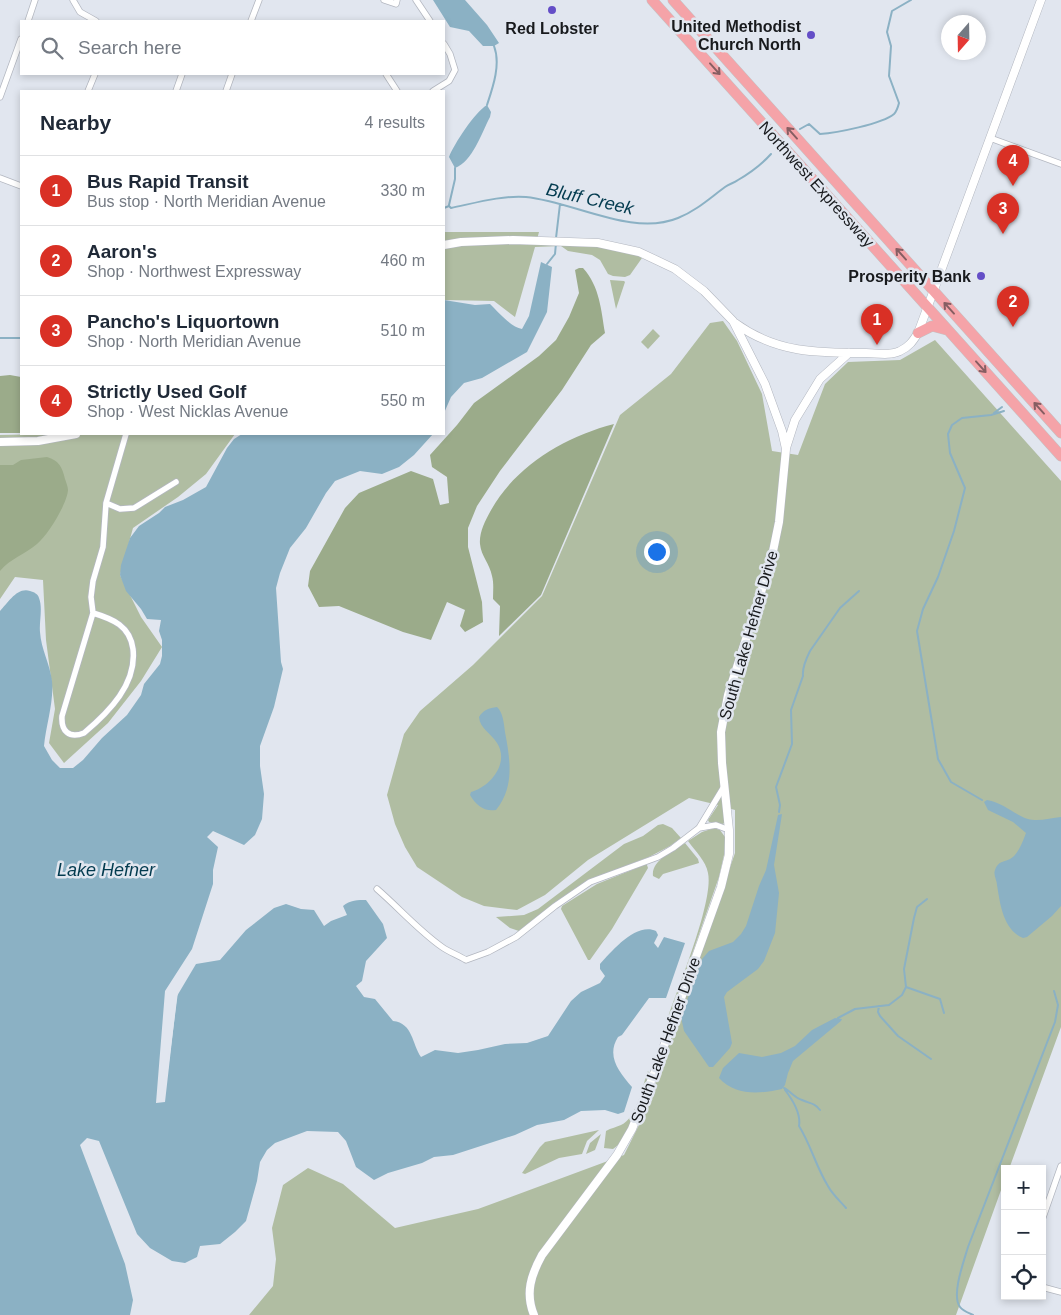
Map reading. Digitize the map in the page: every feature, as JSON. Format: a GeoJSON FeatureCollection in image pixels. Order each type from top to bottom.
{"type":"FeatureCollection","features":[{"type":"Feature","properties":{"kind":"highway","name":"Northwest Expressway"},"geometry":{"type":"LineString","coordinates":[[652,0],[1061,456]]}},
{"type":"Feature","properties":{"kind":"highway","name":"Northwest Expressway"},"geometry":{"type":"LineString","coordinates":[[673,0],[1061,433]]}},
{"type":"Feature","properties":{"kind":"highway"},"geometry":{"type":"LineString","coordinates":[[918,333],[932,326],[948,331]]}},
{"type":"Feature","properties":{"kind":"street"},"geometry":{"type":"LineString","coordinates":[[28,20],[35,0]]}},
{"type":"Feature","properties":{"kind":"street"},"geometry":{"type":"LineString","coordinates":[[73,0],[80,12],[94,20]]}},
{"type":"Feature","properties":{"kind":"street"},"geometry":{"type":"LineString","coordinates":[[251,20],[259,0]]}},
{"type":"Feature","properties":{"kind":"street"},"geometry":{"type":"LineString","coordinates":[[384,0],[396,4],[397,0]]}},
{"type":"Feature","properties":{"kind":"street"},"geometry":{"type":"LineString","coordinates":[[416,0],[429,20]]}},
{"type":"Feature","properties":{"kind":"street"},"geometry":{"type":"LineString","coordinates":[[733,321],[758,338],[784,347],[811,352],[899,352],[911,344],[918,333],[1041,0]]}},
{"type":"Feature","properties":{"kind":"street"},"geometry":{"type":"LineString","coordinates":[[0,97],[20,42]]}},
{"type":"Feature","properties":{"kind":"street"},"geometry":{"type":"LineString","coordinates":[[435,90],[449,81],[455,70],[445,46]]}},
{"type":"Feature","properties":{"kind":"street"},"geometry":{"type":"LineString","coordinates":[[88,90],[94,75]]}},
{"type":"Feature","properties":{"kind":"street"},"geometry":{"type":"LineString","coordinates":[[176,90],[182,75]]}},
{"type":"Feature","properties":{"kind":"street"},"geometry":{"type":"LineString","coordinates":[[226,90],[232,75]]}},
{"type":"Feature","properties":{"kind":"street"},"geometry":{"type":"LineString","coordinates":[[387,75],[396,90]]}},
{"type":"Feature","properties":{"kind":"street"},"geometry":{"type":"LineString","coordinates":[[990,138],[1061,164]]}},
{"type":"Feature","properties":{"kind":"street"},"geometry":{"type":"LineString","coordinates":[[0,178],[20,186]]}},
{"type":"Feature","properties":{"kind":"street","name":"South Lake Hefner Drive"},"geometry":{"type":"LineString","coordinates":[[445,245],[487,240],[547,240],[612,245],[639,252],[662,262],[688,277],[733,321],[765,384],[782,431],[786,449],[779,522],[771,561],[728,695],[722,732],[722,763],[729,830],[728,854],[721,888],[637,1119],[617,1155],[538,1262],[529,1286],[530,1304],[534,1315]]}},
{"type":"Feature","properties":{"kind":"street"},"geometry":{"type":"LineString","coordinates":[[786,449],[795,420],[820,379],[849,353]]}},
{"type":"Feature","properties":{"kind":"street"},"geometry":{"type":"LineString","coordinates":[[0,442],[38,441],[71,435]]}},
{"type":"Feature","properties":{"kind":"street"},"geometry":{"type":"LineString","coordinates":[[92,613],[116,621],[124,627],[132,644],[134,665],[130,679],[122,693],[84,733],[73,736],[64,729],[62,716],[92,613],[93,581],[103,548],[106,503],[126,435]]}},
{"type":"Feature","properties":{"kind":"street"},"geometry":{"type":"LineString","coordinates":[[106,503],[120,509],[134,508],[176,482]]}},
{"type":"Feature","properties":{"kind":"street"},"geometry":{"type":"LineString","coordinates":[[377,889],[425,934],[444,948],[466,960],[488,952],[516,937],[555,906],[590,882],[658,856],[673,848],[699,828],[725,785]]}},
{"type":"Feature","properties":{"kind":"street"},"geometry":{"type":"LineString","coordinates":[[699,828],[716,825],[729,830]]}},
{"type":"Feature","properties":{"kind":"street"},"geometry":{"type":"LineString","coordinates":[[1046,1210],[1061,1166]]}},
{"type":"Feature","properties":{"kind":"street"},"geometry":{"type":"LineString","coordinates":[[1046,1288],[1061,1292]]}},
{"type":"Feature","properties":{"kind":"green space"},"geometry":{"type":"Polygon","coordinates":[[[445,232],[539,232],[536,243],[606,247],[620,249],[642,258],[630,275],[625,277],[613,276],[608,274],[600,260],[592,255],[568,251],[561,246],[535,247],[515,317],[494,301],[445,300],[445,232]]]}},
{"type":"Feature","properties":{"kind":"green space"},"geometry":{"type":"Polygon","coordinates":[[[583,268],[593,283],[601,307],[605,333],[591,345],[562,390],[500,471],[477,506],[468,528],[468,547],[482,602],[483,622],[465,632],[460,626],[465,610],[447,602],[431,640],[403,632],[339,606],[319,607],[308,586],[310,571],[345,508],[359,493],[411,471],[433,479],[440,505],[449,503],[447,477],[432,467],[430,455],[474,403],[539,356],[556,340],[569,317],[579,293],[575,270],[583,268]]]}},
{"type":"Feature","properties":{"kind":"green space"},"geometry":{"type":"Polygon","coordinates":[[[610,280],[625,282],[616,309],[610,280]]]}},
{"type":"Feature","properties":{"kind":"green space"},"geometry":{"type":"Polygon","coordinates":[[[723,321],[737,341],[762,394],[772,451],[798,455],[825,384],[848,362],[900,360],[935,340],[1061,481],[1061,1027],[1010,1165],[1001,1165],[1001,1190],[956,1315],[249,1315],[273,1286],[276,1259],[272,1228],[283,1185],[308,1168],[343,1184],[395,1228],[478,1209],[624,1155],[647,1109],[735,853],[735,810],[724,807],[725,822],[723,824],[709,822],[708,820],[718,805],[689,798],[588,860],[545,895],[517,910],[484,906],[462,897],[417,867],[405,847],[395,824],[387,795],[404,734],[420,711],[473,665],[542,596],[620,415],[671,374],[710,323],[723,321]]]}},
{"type":"Feature","properties":{"kind":"green space"},"geometry":{"type":"Polygon","coordinates":[[[653,329],[660,336],[648,349],[641,342],[653,329]]]}},
{"type":"Feature","properties":{"kind":"green space"},"geometry":{"type":"Polygon","coordinates":[[[0,376],[20,377],[20,433],[0,433],[0,376]]]}},
{"type":"Feature","properties":{"kind":"green space"},"geometry":{"type":"Polygon","coordinates":[[[614,424],[541,595],[499,636],[500,606],[493,599],[492,576],[480,544],[484,523],[500,496],[527,467],[559,445],[614,424]]]}},
{"type":"Feature","properties":{"kind":"green space"},"geometry":{"type":"Polygon","coordinates":[[[0,435],[234,435],[206,474],[178,497],[133,528],[120,575],[141,617],[162,647],[141,681],[108,723],[64,763],[49,743],[55,709],[46,640],[43,580],[15,577],[0,599],[0,435]]]}},
{"type":"Feature","properties":{"kind":"green space"},"geometry":{"type":"Polygon","coordinates":[[[47,457],[57,462],[63,471],[68,490],[67,496],[56,519],[41,540],[0,571],[0,465],[13,465],[21,460],[47,457]]]}},
{"type":"Feature","properties":{"kind":"green space"},"geometry":{"type":"Polygon","coordinates":[[[663,824],[672,828],[681,838],[649,857],[602,875],[519,931],[510,928],[496,917],[524,915],[538,909],[624,844],[643,836],[658,825],[663,824]]]}},
{"type":"Feature","properties":{"kind":"green space"},"geometry":{"type":"Polygon","coordinates":[[[714,828],[720,830],[725,837],[724,855],[719,877],[670,1017],[667,1020],[706,904],[708,873],[700,856],[688,841],[702,832],[714,828]]]}},
{"type":"Feature","properties":{"kind":"green space"},"geometry":{"type":"Polygon","coordinates":[[[685,843],[699,863],[663,874],[659,879],[653,876],[653,870],[659,861],[685,843]]]}},
{"type":"Feature","properties":{"kind":"green space"},"geometry":{"type":"Polygon","coordinates":[[[647,865],[648,868],[612,929],[590,960],[588,960],[561,909],[562,906],[597,884],[647,865]]]}},
{"type":"Feature","properties":{"kind":"green space"},"geometry":{"type":"Polygon","coordinates":[[[648,1071],[650,1075],[624,1136],[613,1149],[604,1148],[606,1131],[627,1121],[635,1109],[648,1071]]]}},
{"type":"Feature","properties":{"kind":"green space"},"geometry":{"type":"Polygon","coordinates":[[[599,1130],[587,1141],[582,1154],[559,1158],[525,1174],[522,1173],[545,1142],[599,1130]]]}},
{"type":"Feature","properties":{"kind":"green space"},"geometry":{"type":"Polygon","coordinates":[[[601,1134],[595,1150],[586,1154],[590,1143],[601,1134]]]}},
{"type":"Feature","properties":{"kind":"water"},"geometry":{"type":"Polygon","coordinates":[[[433,0],[465,0],[487,25],[499,43],[494,46],[483,46],[469,31],[450,27],[433,0]]]}},
{"type":"Feature","properties":{"kind":"water"},"geometry":{"type":"Polygon","coordinates":[[[487,105],[491,112],[490,117],[480,139],[467,159],[455,168],[449,157],[452,151],[471,121],[487,105]]]}},
{"type":"Feature","properties":{"kind":"water"},"geometry":{"type":"Polygon","coordinates":[[[541,262],[552,267],[547,312],[527,352],[482,378],[464,383],[451,397],[445,411],[445,300],[475,305],[490,304],[509,322],[522,329],[529,316],[541,262]]]}},
{"type":"Feature","properties":{"kind":"water","name":"Lake Hefner"},"geometry":{"type":"Polygon","coordinates":[[[240,435],[432,435],[414,455],[399,467],[382,474],[360,471],[335,481],[306,528],[290,548],[276,588],[283,669],[274,707],[260,746],[260,766],[264,794],[262,819],[255,835],[244,845],[213,831],[207,837],[218,847],[213,870],[213,884],[192,949],[165,991],[156,1103],[165,1102],[177,996],[196,964],[220,960],[246,930],[274,908],[286,904],[301,909],[314,910],[324,926],[347,915],[343,906],[346,904],[366,900],[383,924],[387,938],[366,961],[362,981],[356,986],[364,997],[375,999],[393,1021],[405,1026],[421,1057],[435,1050],[458,1053],[505,1044],[527,1043],[548,1036],[571,1001],[581,992],[600,983],[605,976],[600,969],[600,964],[625,939],[648,929],[656,931],[658,935],[654,943],[658,948],[664,937],[685,943],[666,998],[649,998],[622,1035],[618,1037],[615,1044],[613,1051],[616,1064],[632,1087],[624,1112],[618,1114],[605,1110],[581,1111],[564,1120],[537,1125],[515,1135],[453,1155],[434,1157],[422,1163],[388,1173],[374,1180],[356,1167],[346,1141],[338,1132],[307,1131],[275,1143],[267,1150],[260,1162],[246,1221],[220,1244],[200,1246],[197,1257],[185,1263],[172,1261],[150,1248],[137,1234],[99,1141],[87,1138],[80,1145],[125,1264],[133,1300],[130,1315],[0,1315],[0,611],[13,596],[21,591],[31,591],[36,593],[38,597],[41,606],[41,638],[52,681],[51,705],[44,746],[52,760],[60,768],[73,768],[127,715],[141,695],[144,684],[160,664],[162,656],[162,640],[159,631],[161,620],[147,619],[126,591],[120,575],[121,565],[130,538],[139,526],[165,507],[183,500],[206,487],[227,448],[234,439],[240,435]]]}},
{"type":"Feature","properties":{"kind":"water"},"geometry":{"type":"Polygon","coordinates":[[[497,707],[501,712],[504,722],[510,772],[509,782],[502,801],[496,810],[488,810],[475,802],[470,795],[471,792],[491,780],[499,766],[501,758],[497,743],[481,725],[479,717],[486,710],[497,707]]]}},
{"type":"Feature","properties":{"kind":"water"},"geometry":{"type":"Polygon","coordinates":[[[987,800],[1032,820],[1061,817],[1061,906],[1027,937],[1023,938],[1016,934],[1007,922],[1001,908],[994,874],[1001,862],[1010,859],[1015,854],[1026,833],[1013,822],[988,810],[984,802],[987,800]]]}},
{"type":"Feature","properties":{"kind":"water"},"geometry":{"type":"Polygon","coordinates":[[[782,814],[774,865],[779,893],[775,933],[764,961],[758,969],[727,992],[724,997],[732,1043],[730,1048],[713,1067],[709,1067],[684,1031],[681,1017],[702,959],[709,951],[733,942],[746,926],[766,870],[778,815],[782,814]]]}},
{"type":"Feature","properties":{"kind":"water"},"geometry":{"type":"Polygon","coordinates":[[[835,1018],[842,1019],[793,1061],[782,1089],[765,1092],[740,1091],[725,1084],[719,1078],[723,1068],[739,1053],[762,1057],[781,1053],[795,1046],[812,1030],[835,1018]]]}},
{"type":"Feature","properties":{"kind":"pier"},"geometry":{"type":"Polygon","coordinates":[[[217,958],[195,963],[178,992],[164,1101],[157,1100],[163,1046],[158,1100],[163,1100],[175,995],[195,962],[217,958]]]}},
{"type":"Feature","properties":{"kind":"waterway","name":"Bluff Creek"},"geometry":{"type":"LineString","coordinates":[[800,129],[809,124],[820,134],[837,132],[880,121],[895,113],[899,103],[889,76],[891,46],[887,32],[892,11],[911,0]]}},
{"type":"Feature","properties":{"kind":"waterway"},"geometry":{"type":"LineString","coordinates":[[487,105],[494,83],[497,60],[494,46]]}},
{"type":"Feature","properties":{"kind":"waterway","name":"Bluff Creek"},"geometry":{"type":"LineString","coordinates":[[445,208],[498,198],[526,197],[545,200],[623,221],[660,223],[691,212],[751,171],[771,154]]}},
{"type":"Feature","properties":{"kind":"waterway"},"geometry":{"type":"LineString","coordinates":[[449,205],[455,179],[455,168]]}},
{"type":"Feature","properties":{"kind":"waterway"},"geometry":{"type":"LineString","coordinates":[[556,238],[560,204]]}},
{"type":"Feature","properties":{"kind":"waterway"},"geometry":{"type":"LineString","coordinates":[[547,264],[555,254],[556,243]]}},
{"type":"Feature","properties":{"kind":"waterway","name":"Bluff Creek"},"geometry":{"type":"LineString","coordinates":[[0,338],[20,338]]}},
{"type":"Feature","properties":{"kind":"waterway"},"geometry":{"type":"LineString","coordinates":[[994,413],[1002,407]]}},
{"type":"Feature","properties":{"kind":"waterway"},"geometry":{"type":"LineString","coordinates":[[982,800],[951,782],[938,759],[917,631],[923,609],[938,577],[954,531],[965,488],[950,453],[948,434],[952,425],[962,418],[991,415],[1004,411]]}},
{"type":"Feature","properties":{"kind":"waterway"},"geometry":{"type":"LineString","coordinates":[[779,812],[780,805],[776,787],[792,744],[791,710],[803,676],[806,660],[810,651],[840,608],[859,591]]}},
{"type":"Feature","properties":{"kind":"waterway"},"geometry":{"type":"LineString","coordinates":[[838,1018],[855,1009],[889,1005],[902,995],[906,987],[904,969],[914,918],[917,907],[927,899]]}},
{"type":"Feature","properties":{"kind":"waterway"},"geometry":{"type":"LineString","coordinates":[[906,987],[940,999],[944,1013]]}},
{"type":"Feature","properties":{"kind":"waterway"},"geometry":{"type":"LineString","coordinates":[[973,1315],[961,1308],[958,1302],[959,1278],[968,1247],[1055,1022],[1058,1005],[1054,991]]}},
{"type":"Feature","properties":{"kind":"waterway"},"geometry":{"type":"LineString","coordinates":[[879,1006],[878,1012],[880,1016],[898,1036],[931,1059]]}},
{"type":"Feature","properties":{"kind":"waterway"},"geometry":{"type":"LineString","coordinates":[[784,1088],[799,1099],[814,1104],[820,1110]]}},
{"type":"Feature","properties":{"kind":"waterway"},"geometry":{"type":"LineString","coordinates":[[785,1090],[795,1107],[799,1117],[799,1126],[824,1179],[846,1208]]}},
{"type":"Feature","properties":{"kind":"place","name":"Red Lobster"},"geometry":{"type":"Point","coordinates":[552,10]}},
{"type":"Feature","properties":{"kind":"place","name":"United Methodist Church North"},"geometry":{"type":"Point","coordinates":[811,35]}},
{"type":"Feature","properties":{"kind":"place","name":"Strictly Used Golf"},"geometry":{"type":"Point","coordinates":[1013,186]}},
{"type":"Feature","properties":{"kind":"place","name":"Pancho's Liquortown"},"geometry":{"type":"Point","coordinates":[1003,234]}},
{"type":"Feature","properties":{"kind":"place","name":"Prosperity Bank"},"geometry":{"type":"Point","coordinates":[981,276]}},
{"type":"Feature","properties":{"kind":"place","name":"Aaron's"},"geometry":{"type":"Point","coordinates":[1013,327]}},
{"type":"Feature","properties":{"kind":"place","name":"Bus Rapid Transit"},"geometry":{"type":"Point","coordinates":[877,345]}}]}
